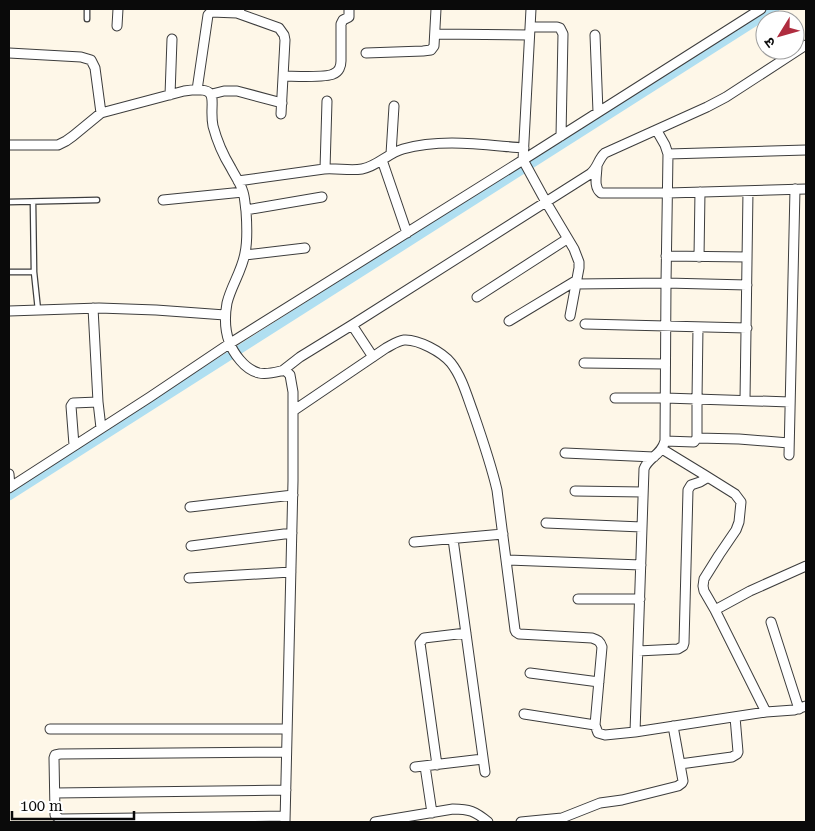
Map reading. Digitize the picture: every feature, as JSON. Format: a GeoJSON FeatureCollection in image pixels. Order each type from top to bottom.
{"type":"FeatureCollection","features":[{"type":"Feature","properties":{"kind":"street"},"geometry":{"type":"LineString","coordinates":[[117,26],[118,9]]}},
{"type":"Feature","properties":{"kind":"street"},"geometry":{"type":"LineString","coordinates":[[283,76],[330,76],[337,72],[341,65],[341,24],[349,17],[349,9]]}},
{"type":"Feature","properties":{"kind":"street"},"geometry":{"type":"LineString","coordinates":[[366,53],[431,50],[434,46],[436,9]]}},
{"type":"Feature","properties":{"kind":"street"},"geometry":{"type":"LineString","coordinates":[[531,9],[524,162],[580,262],[570,316]]}},
{"type":"Feature","properties":{"kind":"street"},"geometry":{"type":"LineString","coordinates":[[9,474],[10,488],[74,445],[232,349],[407,233],[524,162],[598,112],[761,9]]}},
{"type":"Feature","properties":{"kind":"street"},"geometry":{"type":"LineString","coordinates":[[197,90],[208,15],[211,12],[238,11],[282,31],[285,40],[281,114]]}},
{"type":"Feature","properties":{"kind":"street"},"geometry":{"type":"LineString","coordinates":[[435,34],[530,31],[560,28],[562,30],[561,136]]}},
{"type":"Feature","properties":{"kind":"street"},"geometry":{"type":"LineString","coordinates":[[595,35],[598,112]]}},
{"type":"Feature","properties":{"kind":"street"},"geometry":{"type":"LineString","coordinates":[[170,94],[172,39]]}},
{"type":"Feature","properties":{"kind":"street"},"geometry":{"type":"LineString","coordinates":[[282,371],[300,357],[590,174],[605,153],[657,131],[726,97],[806,45]]}},
{"type":"Feature","properties":{"kind":"street"},"geometry":{"type":"LineString","coordinates":[[9,53],[81,56],[91,60],[95,68],[101,113]]}},
{"type":"Feature","properties":{"kind":"street"},"geometry":{"type":"LineString","coordinates":[[9,145],[58,144],[73,136],[101,113],[191,90],[212,94],[224,90],[237,91],[282,103]]}},
{"type":"Feature","properties":{"kind":"street"},"geometry":{"type":"LineString","coordinates":[[212,94],[212,118],[217,139],[243,192],[246,210],[247,242],[245,255],[228,302],[225,315],[225,330],[232,349],[244,365],[257,373],[267,374],[285,370],[288,372],[292,382],[293,495],[285,819],[60,819],[55,816],[54,758],[57,754],[286,752]]}},
{"type":"Feature","properties":{"kind":"street"},"geometry":{"type":"LineString","coordinates":[[325,169],[327,101]]}},
{"type":"Feature","properties":{"kind":"street"},"geometry":{"type":"LineString","coordinates":[[391,154],[394,106]]}},
{"type":"Feature","properties":{"kind":"street"},"geometry":{"type":"LineString","coordinates":[[635,732],[644,465],[664,445],[668,154],[657,131]]}},
{"type":"Feature","properties":{"kind":"street"},"geometry":{"type":"LineString","coordinates":[[238,181],[325,169],[362,169],[370,167],[402,149],[417,146],[447,143],[524,148]]}},
{"type":"Feature","properties":{"kind":"street"},"geometry":{"type":"LineString","coordinates":[[668,154],[806,150]]}},
{"type":"Feature","properties":{"kind":"street"},"geometry":{"type":"LineString","coordinates":[[382,160],[407,233]]}},
{"type":"Feature","properties":{"kind":"street"},"geometry":{"type":"LineString","coordinates":[[597,166],[596,187],[601,193],[806,189]]}},
{"type":"Feature","properties":{"kind":"street"},"geometry":{"type":"LineString","coordinates":[[789,455],[795,189]]}},
{"type":"Feature","properties":{"kind":"street"},"geometry":{"type":"LineString","coordinates":[[745,400],[748,191]]}},
{"type":"Feature","properties":{"kind":"street"},"geometry":{"type":"LineString","coordinates":[[163,200],[243,192]]}},
{"type":"Feature","properties":{"kind":"street"},"geometry":{"type":"LineString","coordinates":[[699,257],[700,192]]}},
{"type":"Feature","properties":{"kind":"street"},"geometry":{"type":"LineString","coordinates":[[246,210],[322,197]]}},
{"type":"Feature","properties":{"kind":"street"},"geometry":{"type":"LineString","coordinates":[[476,297],[567,239]]}},
{"type":"Feature","properties":{"kind":"street"},"geometry":{"type":"LineString","coordinates":[[245,255],[305,248]]}},
{"type":"Feature","properties":{"kind":"street"},"geometry":{"type":"LineString","coordinates":[[666,256],[747,257]]}},
{"type":"Feature","properties":{"kind":"street"},"geometry":{"type":"LineString","coordinates":[[509,321],[577,282],[747,285]]}},
{"type":"Feature","properties":{"kind":"street"},"geometry":{"type":"LineString","coordinates":[[9,311],[93,308],[225,315]]}},
{"type":"Feature","properties":{"kind":"street"},"geometry":{"type":"LineString","coordinates":[[93,308],[98,402],[102,428]]}},
{"type":"Feature","properties":{"kind":"street"},"geometry":{"type":"LineString","coordinates":[[585,324],[746,328]]}},
{"type":"Feature","properties":{"kind":"street"},"geometry":{"type":"LineString","coordinates":[[352,325],[373,357]]}},
{"type":"Feature","properties":{"kind":"street"},"geometry":{"type":"LineString","coordinates":[[664,445],[694,442],[697,438],[698,327]]}},
{"type":"Feature","properties":{"kind":"street"},"geometry":{"type":"LineString","coordinates":[[293,411],[397,342],[412,340],[420,343],[436,351],[451,363],[466,393],[494,475],[500,502],[516,632],[519,634],[592,638],[600,642],[602,647],[594,725],[598,733],[602,735],[635,732],[803,707],[771,622]]}},
{"type":"Feature","properties":{"kind":"street"},"geometry":{"type":"LineString","coordinates":[[584,363],[665,364]]}},
{"type":"Feature","properties":{"kind":"street"},"geometry":{"type":"LineString","coordinates":[[615,398],[790,402]]}},
{"type":"Feature","properties":{"kind":"street"},"geometry":{"type":"LineString","coordinates":[[74,445],[71,406],[73,403],[98,402]]}},
{"type":"Feature","properties":{"kind":"street"},"geometry":{"type":"LineString","coordinates":[[697,438],[789,443]]}},
{"type":"Feature","properties":{"kind":"street"},"geometry":{"type":"LineString","coordinates":[[664,445],[703,474],[735,494],[741,502],[739,522],[736,530],[703,582],[704,591],[766,712]]}},
{"type":"Feature","properties":{"kind":"street"},"geometry":{"type":"LineString","coordinates":[[565,453],[654,457]]}},
{"type":"Feature","properties":{"kind":"street"},"geometry":{"type":"LineString","coordinates":[[638,651],[683,646],[688,490],[691,485],[705,479],[703,474]]}},
{"type":"Feature","properties":{"kind":"street"},"geometry":{"type":"LineString","coordinates":[[575,491],[643,492]]}},
{"type":"Feature","properties":{"kind":"street"},"geometry":{"type":"LineString","coordinates":[[190,508],[293,495]]}},
{"type":"Feature","properties":{"kind":"street"},"geometry":{"type":"LineString","coordinates":[[546,523],[642,527]]}},
{"type":"Feature","properties":{"kind":"street"},"geometry":{"type":"LineString","coordinates":[[191,546],[292,533]]}},
{"type":"Feature","properties":{"kind":"street"},"geometry":{"type":"LineString","coordinates":[[414,542],[503,534]]}},
{"type":"Feature","properties":{"kind":"street"},"geometry":{"type":"LineString","coordinates":[[452,538],[485,772]]}},
{"type":"Feature","properties":{"kind":"street"},"geometry":{"type":"LineString","coordinates":[[506,560],[640,565]]}},
{"type":"Feature","properties":{"kind":"street"},"geometry":{"type":"LineString","coordinates":[[715,610],[806,566]]}},
{"type":"Feature","properties":{"kind":"street"},"geometry":{"type":"LineString","coordinates":[[189,578],[291,572]]}},
{"type":"Feature","properties":{"kind":"street"},"geometry":{"type":"LineString","coordinates":[[578,599],[640,599]]}},
{"type":"Feature","properties":{"kind":"street"},"geometry":{"type":"LineString","coordinates":[[437,765],[420,643],[424,638],[466,633]]}},
{"type":"Feature","properties":{"kind":"street"},"geometry":{"type":"LineString","coordinates":[[530,673],[598,682]]}},
{"type":"Feature","properties":{"kind":"street"},"geometry":{"type":"LineString","coordinates":[[524,714],[594,725]]}},
{"type":"Feature","properties":{"kind":"street"},"geometry":{"type":"LineString","coordinates":[[680,764],[732,757],[737,754],[735,717]]}},
{"type":"Feature","properties":{"kind":"street"},"geometry":{"type":"LineString","coordinates":[[521,822],[562,818],[600,804],[676,787],[683,781],[673,726]]}},
{"type":"Feature","properties":{"kind":"street"},"geometry":{"type":"LineString","coordinates":[[50,729],[287,729]]}},
{"type":"Feature","properties":{"kind":"street"},"geometry":{"type":"LineString","coordinates":[[415,768],[484,760]]}},
{"type":"Feature","properties":{"kind":"street"},"geometry":{"type":"LineString","coordinates":[[425,766],[432,813]]}},
{"type":"Feature","properties":{"kind":"street"},"geometry":{"type":"LineString","coordinates":[[54,793],[286,790]]}},
{"type":"Feature","properties":{"kind":"street"},"geometry":{"type":"LineString","coordinates":[[374,822],[452,809],[464,809],[477,813],[488,822]]}},
{"type":"Feature","properties":{"kind":"lane"},"geometry":{"type":"LineString","coordinates":[[87,9],[87,19]]}},
{"type":"Feature","properties":{"kind":"lane"},"geometry":{"type":"LineString","coordinates":[[9,202],[97,200]]}},
{"type":"Feature","properties":{"kind":"lane"},"geometry":{"type":"LineString","coordinates":[[33,202],[34,272],[38,310]]}},
{"type":"Feature","properties":{"kind":"lane"},"geometry":{"type":"LineString","coordinates":[[9,272],[34,272]]}},
{"type":"Feature","properties":{"kind":"waterway"},"geometry":{"type":"LineString","coordinates":[[9,496],[775,9]]}}]}
